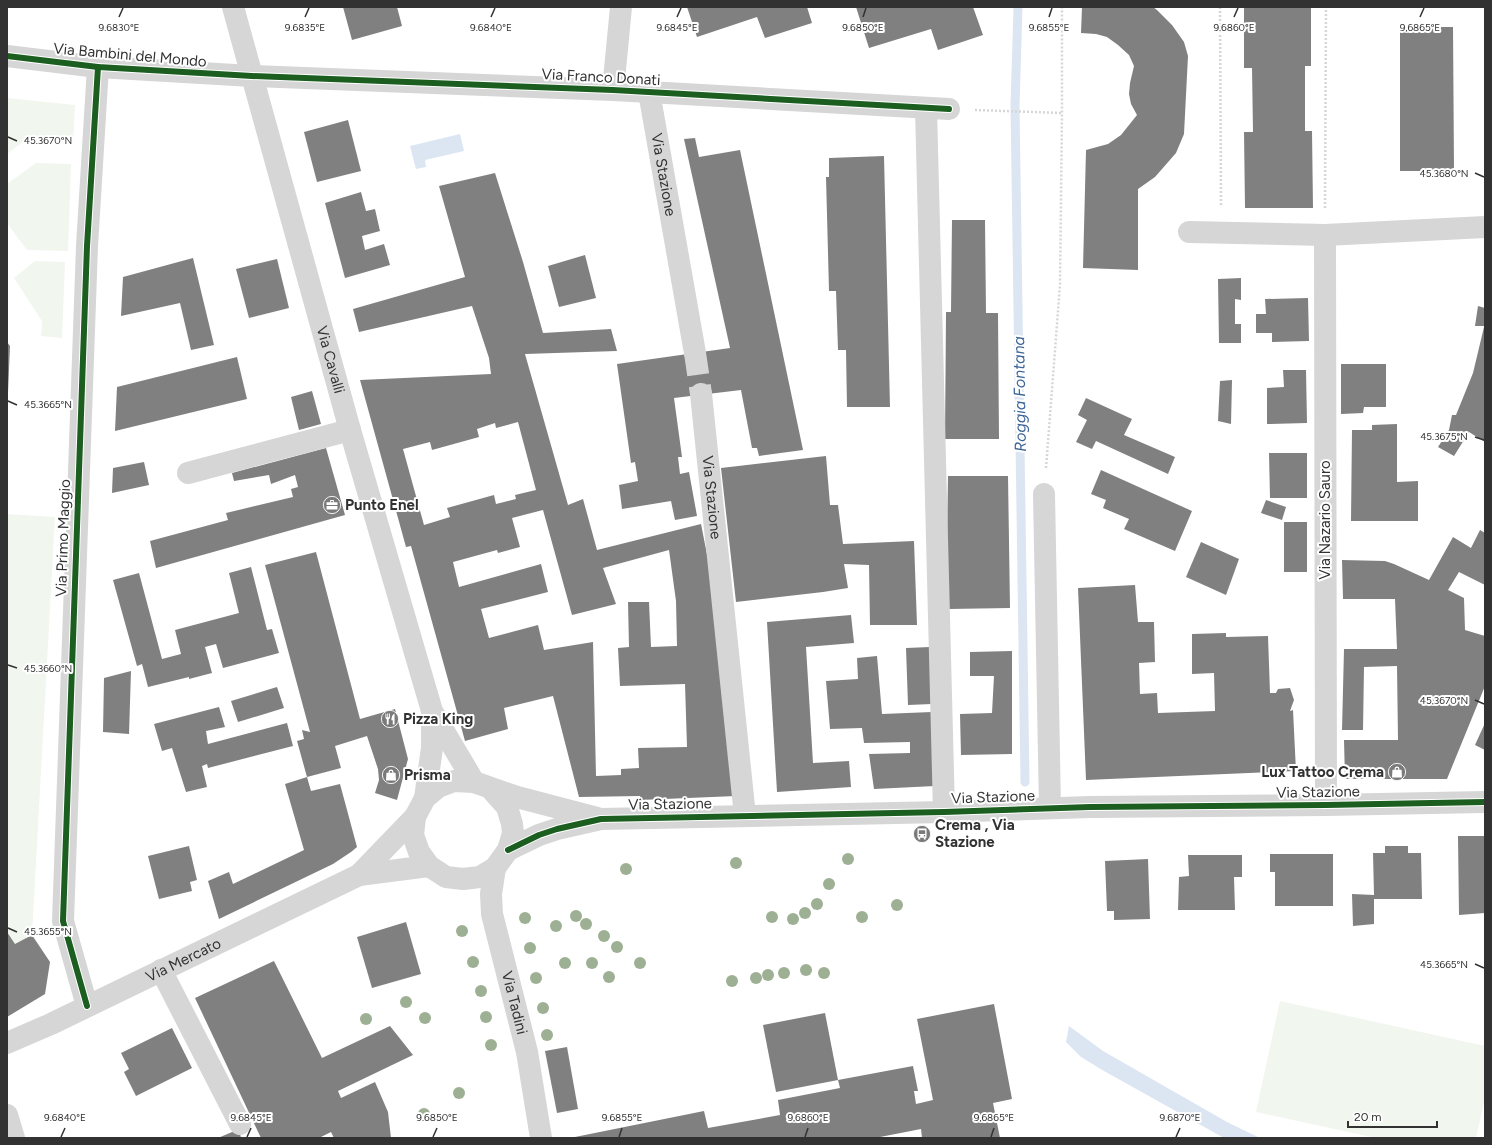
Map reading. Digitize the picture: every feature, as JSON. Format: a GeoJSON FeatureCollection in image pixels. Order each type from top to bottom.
{"type":"FeatureCollection","features":[{"type":"Feature","properties":{"kind":"street","name":"Via Cavalli"},"geometry":{"type":"LineString","coordinates":[[233,7],[350,430],[432,711],[432,748],[425,798]]}},
{"type":"Feature","properties":{"kind":"street","name":"Via Franco Donati"},"geometry":{"type":"LineString","coordinates":[[613,90],[621,7]]}},
{"type":"Feature","properties":{"kind":"street","name":"Via Bambini del Mondo"},"geometry":{"type":"LineString","coordinates":[[7,56],[98,67],[252,76]]}},
{"type":"Feature","properties":{"kind":"street","name":"Via Primo Maggio"},"geometry":{"type":"LineString","coordinates":[[87,1006],[63,921],[86,246],[98,67]]}},
{"type":"Feature","properties":{"kind":"street","name":"Via Franco Donati"},"geometry":{"type":"LineString","coordinates":[[252,76],[613,90],[949,109]]}},
{"type":"Feature","properties":{"kind":"street","name":"Via Stazione"},"geometry":{"type":"LineString","coordinates":[[649,92],[695,352]]}},
{"type":"Feature","properties":{"kind":"street"},"geometry":{"type":"LineString","coordinates":[[926,108],[944,812]]}},
{"type":"Feature","properties":{"kind":"street"},"geometry":{"type":"LineString","coordinates":[[1190,232],[1325,235],[1485,228]]}},
{"type":"Feature","properties":{"kind":"street","name":"Via Nazario Sauro"},"geometry":{"type":"LineString","coordinates":[[1325,235],[1326,805]]}},
{"type":"Feature","properties":{"kind":"street","name":"Via Stazione"},"geometry":{"type":"LineString","coordinates":[[701,394],[745,816]]}},
{"type":"Feature","properties":{"kind":"street"},"geometry":{"type":"LineString","coordinates":[[188,473],[350,430]]}},
{"type":"Feature","properties":{"kind":"street","name":"Via Stazione"},"geometry":{"type":"LineString","coordinates":[[1044,494],[1050,808]]}},
{"type":"Feature","properties":{"kind":"street","name":"Via Cavalli"},"geometry":{"type":"LineString","coordinates":[[432,711],[482,785]]}},
{"type":"Feature","properties":{"kind":"street"},"geometry":{"type":"LineString","coordinates":[[454,781],[482,785],[507,807],[512,824],[512,833],[508,850],[495,868],[480,876],[463,879],[446,877],[429,866],[418,852],[414,834],[415,817],[425,798],[438,787],[454,781]]}},
{"type":"Feature","properties":{"kind":"street","name":"Via Stazione"},"geometry":{"type":"LineString","coordinates":[[482,785],[517,797],[600,819]]}},
{"type":"Feature","properties":{"kind":"street","name":"Via Stazione"},"geometry":{"type":"LineString","coordinates":[[508,850],[539,835],[557,829],[600,819],[944,812],[1050,808],[1485,802]]}},
{"type":"Feature","properties":{"kind":"street","name":"Via Mercato"},"geometry":{"type":"LineString","coordinates":[[359,875],[415,817]]}},
{"type":"Feature","properties":{"kind":"street","name":"Via Mercato"},"geometry":{"type":"LineString","coordinates":[[7,1043],[359,875],[429,866]]}},
{"type":"Feature","properties":{"kind":"street","name":"Via Tadini"},"geometry":{"type":"LineString","coordinates":[[495,868],[491,894],[492,914],[527,1052],[541,1138]]}},
{"type":"Feature","properties":{"kind":"street"},"geometry":{"type":"LineString","coordinates":[[161,970],[240,1124]]}},
{"type":"Feature","properties":{"kind":"street"},"geometry":{"type":"LineString","coordinates":[[7,1115],[14,1138]]}},
{"type":"Feature","properties":{"kind":"path"},"geometry":{"type":"LineString","coordinates":[[1044,494],[1060,286],[1062,7]]}},
{"type":"Feature","properties":{"kind":"path"},"geometry":{"type":"LineString","coordinates":[[1220,7],[1221,233]]}},
{"type":"Feature","properties":{"kind":"path"},"geometry":{"type":"LineString","coordinates":[[1325,235],[1326,7]]}},
{"type":"Feature","properties":{"kind":"path"},"geometry":{"type":"LineString","coordinates":[[949,109],[1062,114]]}},
{"type":"Feature","properties":{"kind":"shaded area"},"geometry":{"type":"Polygon","coordinates":[[[7,98],[75,105],[73,145],[25,140],[7,154],[7,98]]]}},
{"type":"Feature","properties":{"kind":"shaded area"},"geometry":{"type":"Polygon","coordinates":[[[460,134],[464,151],[425,160],[426,167],[416,169],[410,146],[460,134]]]}},
{"type":"Feature","properties":{"kind":"shaded area"},"geometry":{"type":"Polygon","coordinates":[[[36,163],[71,164],[68,251],[27,250],[7,223],[7,184],[36,163]]]}},
{"type":"Feature","properties":{"kind":"shaded area"},"geometry":{"type":"Polygon","coordinates":[[[35,261],[65,262],[62,338],[41,336],[42,321],[14,278],[35,261]]]}},
{"type":"Feature","properties":{"kind":"shaded area"},"geometry":{"type":"Polygon","coordinates":[[[7,514],[55,517],[32,935],[15,944],[7,932],[7,514]]]}},
{"type":"Feature","properties":{"kind":"shaded area"},"geometry":{"type":"Polygon","coordinates":[[[1280,1001],[1485,1046],[1485,1098],[1476,1138],[1376,1138],[1256,1112],[1280,1001]]]}},
{"type":"Feature","properties":{"kind":"shaded area"},"geometry":{"type":"Polygon","coordinates":[[[1069,1026],[1103,1051],[1227,1122],[1260,1138],[1224,1138],[1104,1071],[1081,1057],[1066,1042],[1069,1026]]]}},
{"type":"Feature","properties":{"kind":"building"},"geometry":{"type":"Polygon","coordinates":[[[343,7],[397,7],[402,26],[352,40],[343,7]]]}},
{"type":"Feature","properties":{"kind":"building"},"geometry":{"type":"Polygon","coordinates":[[[687,7],[807,7],[812,23],[765,38],[757,17],[697,37],[687,7]]]}},
{"type":"Feature","properties":{"kind":"building"},"geometry":{"type":"Polygon","coordinates":[[[856,7],[973,7],[983,35],[938,50],[931,29],[869,48],[856,7]]]}},
{"type":"Feature","properties":{"kind":"building"},"geometry":{"type":"Polygon","coordinates":[[[1082,7],[1153,7],[1172,25],[1184,42],[1188,56],[1184,134],[1176,153],[1155,177],[1138,189],[1138,270],[1083,268],[1086,150],[1108,144],[1121,135],[1137,115],[1131,104],[1129,94],[1134,66],[1129,55],[1107,37],[1096,34],[1081,33],[1082,7]]]}},
{"type":"Feature","properties":{"kind":"building"},"geometry":{"type":"Polygon","coordinates":[[[1244,7],[1311,7],[1311,66],[1305,66],[1305,131],[1312,131],[1313,208],[1245,208],[1244,132],[1253,132],[1252,68],[1244,68],[1244,7]]]}},
{"type":"Feature","properties":{"kind":"building"},"geometry":{"type":"Polygon","coordinates":[[[1400,27],[1453,27],[1454,171],[1400,171],[1400,27]]]}},
{"type":"Feature","properties":{"kind":"building"},"geometry":{"type":"Polygon","coordinates":[[[348,120],[361,171],[317,182],[304,132],[348,120]]]}},
{"type":"Feature","properties":{"kind":"building"},"geometry":{"type":"Polygon","coordinates":[[[695,138],[699,157],[740,150],[803,450],[759,456],[757,448],[752,448],[741,390],[674,398],[682,457],[678,457],[680,474],[689,472],[697,516],[675,520],[671,501],[622,509],[619,485],[638,481],[635,462],[631,463],[617,364],[730,348],[684,139],[695,138]]]}},
{"type":"Feature","properties":{"kind":"building"},"geometry":{"type":"Polygon","coordinates":[[[884,156],[890,407],[847,407],[846,350],[838,350],[836,291],[829,291],[826,177],[829,177],[829,158],[884,156]]]}},
{"type":"Feature","properties":{"kind":"building"},"geometry":{"type":"Polygon","coordinates":[[[495,173],[523,262],[543,333],[611,329],[617,351],[525,354],[568,505],[583,499],[597,550],[701,524],[716,600],[736,796],[640,800],[640,796],[579,797],[553,696],[504,708],[508,729],[465,741],[411,546],[406,547],[360,380],[491,374],[489,358],[472,306],[359,332],[353,309],[465,277],[439,186],[495,173]],[[518,422],[496,428],[495,423],[477,429],[479,437],[432,450],[430,442],[403,449],[424,525],[450,517],[447,508],[494,495],[496,504],[516,499],[515,495],[536,490],[518,422]],[[543,510],[512,518],[520,547],[498,553],[497,550],[453,562],[459,587],[541,564],[548,592],[481,609],[489,638],[538,625],[544,650],[593,642],[596,776],[621,775],[621,769],[639,768],[638,748],[687,747],[685,684],[620,686],[618,648],[629,647],[628,602],[649,602],[651,647],[677,646],[676,601],[669,550],[603,568],[616,604],[572,615],[543,510]]]}},
{"type":"Feature","properties":{"kind":"building"},"geometry":{"type":"Polygon","coordinates":[[[361,192],[366,211],[375,209],[380,231],[362,236],[365,250],[384,244],[390,265],[345,278],[325,203],[361,192]]]}},
{"type":"Feature","properties":{"kind":"building"},"geometry":{"type":"Polygon","coordinates":[[[952,220],[985,220],[986,313],[998,313],[999,439],[945,439],[946,312],[951,312],[952,220]]]}},
{"type":"Feature","properties":{"kind":"building"},"geometry":{"type":"Polygon","coordinates":[[[585,255],[596,298],[559,307],[548,266],[585,255]]]}},
{"type":"Feature","properties":{"kind":"building"},"geometry":{"type":"Polygon","coordinates":[[[193,258],[214,345],[191,350],[180,303],[121,316],[123,277],[193,258]]]}},
{"type":"Feature","properties":{"kind":"building"},"geometry":{"type":"Polygon","coordinates":[[[277,259],[289,308],[249,318],[236,269],[277,259]]]}},
{"type":"Feature","properties":{"kind":"building"},"geometry":{"type":"Polygon","coordinates":[[[1241,278],[1241,300],[1235,299],[1235,324],[1241,324],[1241,343],[1219,343],[1218,279],[1241,278]]]}},
{"type":"Feature","properties":{"kind":"building"},"geometry":{"type":"Polygon","coordinates":[[[1308,298],[1309,341],[1272,342],[1272,333],[1256,333],[1256,314],[1266,314],[1265,299],[1308,298]]]}},
{"type":"Feature","properties":{"kind":"building"},"geometry":{"type":"Polygon","coordinates":[[[1478,306],[1485,308],[1485,326],[1475,326],[1478,306]]]}},
{"type":"Feature","properties":{"kind":"building"},"geometry":{"type":"Polygon","coordinates":[[[1484,327],[1485,442],[1469,432],[1454,456],[1438,447],[1449,430],[1452,415],[1456,415],[1473,373],[1484,327]]]}},
{"type":"Feature","properties":{"kind":"building"},"geometry":{"type":"Polygon","coordinates":[[[7,342],[10,346],[8,393],[7,393],[7,342]]]}},
{"type":"Feature","properties":{"kind":"building"},"geometry":{"type":"Polygon","coordinates":[[[237,357],[247,399],[115,431],[117,387],[237,357]]]}},
{"type":"Feature","properties":{"kind":"building"},"geometry":{"type":"Polygon","coordinates":[[[1341,364],[1386,364],[1386,407],[1364,407],[1363,413],[1341,414],[1341,364]]]}},
{"type":"Feature","properties":{"kind":"building"},"geometry":{"type":"Polygon","coordinates":[[[1283,370],[1306,370],[1307,423],[1267,424],[1267,388],[1284,387],[1283,370]]]}},
{"type":"Feature","properties":{"kind":"building"},"geometry":{"type":"Polygon","coordinates":[[[1232,380],[1231,424],[1218,421],[1220,381],[1232,380]]]}},
{"type":"Feature","properties":{"kind":"building"},"geometry":{"type":"Polygon","coordinates":[[[312,391],[321,424],[299,430],[291,397],[312,391]]]}},
{"type":"Feature","properties":{"kind":"building"},"geometry":{"type":"Polygon","coordinates":[[[1086,398],[1132,419],[1124,435],[1175,457],[1168,474],[1096,441],[1092,449],[1076,442],[1087,420],[1078,415],[1086,398]]]}},
{"type":"Feature","properties":{"kind":"building"},"geometry":{"type":"Polygon","coordinates":[[[1397,424],[1397,482],[1418,481],[1418,521],[1351,521],[1352,430],[1372,430],[1372,425],[1397,424]]]}},
{"type":"Feature","properties":{"kind":"building"},"geometry":{"type":"Polygon","coordinates":[[[326,448],[345,515],[156,568],[150,541],[228,520],[226,513],[293,497],[291,489],[298,487],[295,475],[271,484],[269,475],[234,481],[232,473],[326,448]]]}},
{"type":"Feature","properties":{"kind":"building"},"geometry":{"type":"Polygon","coordinates":[[[1269,453],[1307,453],[1307,498],[1270,498],[1269,453]]]}},
{"type":"Feature","properties":{"kind":"building"},"geometry":{"type":"Polygon","coordinates":[[[826,456],[830,505],[838,505],[843,544],[914,541],[917,625],[870,625],[869,565],[844,564],[848,588],[736,602],[721,468],[826,456]]]}},
{"type":"Feature","properties":{"kind":"building"},"geometry":{"type":"Polygon","coordinates":[[[144,462],[149,485],[112,493],[113,468],[144,462]]]}},
{"type":"Feature","properties":{"kind":"building"},"geometry":{"type":"Polygon","coordinates":[[[1101,470],[1192,511],[1175,551],[1124,529],[1129,519],[1103,508],[1106,500],[1091,494],[1101,470]]]}},
{"type":"Feature","properties":{"kind":"building"},"geometry":{"type":"Polygon","coordinates":[[[948,476],[1008,476],[1010,608],[949,609],[947,541],[948,476]]]}},
{"type":"Feature","properties":{"kind":"building"},"geometry":{"type":"Polygon","coordinates":[[[1266,500],[1286,507],[1282,520],[1261,513],[1266,500]]]}},
{"type":"Feature","properties":{"kind":"building"},"geometry":{"type":"Polygon","coordinates":[[[1284,522],[1307,522],[1307,572],[1284,572],[1284,522]]]}},
{"type":"Feature","properties":{"kind":"building"},"geometry":{"type":"Polygon","coordinates":[[[1480,530],[1485,533],[1485,585],[1459,572],[1448,590],[1464,598],[1465,630],[1485,636],[1485,686],[1447,779],[1345,779],[1344,740],[1398,740],[1397,666],[1364,667],[1363,730],[1342,730],[1344,649],[1397,649],[1395,599],[1343,599],[1342,560],[1385,561],[1429,580],[1453,537],[1471,548],[1480,530]]]}},
{"type":"Feature","properties":{"kind":"building"},"geometry":{"type":"Polygon","coordinates":[[[1201,542],[1239,559],[1226,595],[1186,577],[1201,542]]]}},
{"type":"Feature","properties":{"kind":"building"},"geometry":{"type":"Polygon","coordinates":[[[316,552],[360,719],[395,709],[408,759],[397,800],[375,793],[379,780],[378,769],[367,736],[335,746],[341,768],[307,777],[297,741],[304,739],[302,730],[310,732],[265,565],[316,552]]]}},
{"type":"Feature","properties":{"kind":"building"},"geometry":{"type":"Polygon","coordinates":[[[251,567],[267,630],[272,629],[279,653],[223,668],[216,644],[205,647],[212,673],[148,687],[142,664],[137,666],[113,580],[139,573],[162,659],[181,654],[175,630],[239,613],[229,573],[251,567]]]}},
{"type":"Feature","properties":{"kind":"building"},"geometry":{"type":"Polygon","coordinates":[[[1135,585],[1138,622],[1154,622],[1155,662],[1139,663],[1140,694],[1157,693],[1158,713],[1215,711],[1214,673],[1192,674],[1192,634],[1226,633],[1226,637],[1268,636],[1270,693],[1276,693],[1278,689],[1290,688],[1294,700],[1290,711],[1293,710],[1296,771],[1086,780],[1078,588],[1135,585]]]}},
{"type":"Feature","properties":{"kind":"building"},"geometry":{"type":"Polygon","coordinates":[[[851,615],[854,643],[806,647],[813,763],[849,761],[851,787],[777,792],[767,622],[851,615]]]}},
{"type":"Feature","properties":{"kind":"building"},"geometry":{"type":"Polygon","coordinates":[[[930,647],[932,704],[908,705],[906,648],[930,647]]]}},
{"type":"Feature","properties":{"kind":"building"},"geometry":{"type":"Polygon","coordinates":[[[1012,651],[1012,754],[961,755],[960,714],[992,713],[994,676],[970,676],[970,652],[1012,651]]]}},
{"type":"Feature","properties":{"kind":"building"},"geometry":{"type":"Polygon","coordinates":[[[877,656],[882,714],[932,712],[935,786],[874,789],[869,754],[910,753],[910,742],[864,743],[862,728],[830,729],[826,681],[858,679],[857,658],[877,656]]]}},
{"type":"Feature","properties":{"kind":"building"},"geometry":{"type":"Polygon","coordinates":[[[131,671],[129,734],[103,732],[104,678],[131,671]]]}},
{"type":"Feature","properties":{"kind":"building"},"geometry":{"type":"Polygon","coordinates":[[[277,687],[284,708],[238,722],[231,701],[277,687]]]}},
{"type":"Feature","properties":{"kind":"building"},"geometry":{"type":"Polygon","coordinates":[[[219,707],[225,727],[206,731],[208,744],[287,723],[293,746],[208,768],[207,764],[202,766],[207,787],[186,792],[172,748],[162,751],[154,724],[219,707]]]}},
{"type":"Feature","properties":{"kind":"building"},"geometry":{"type":"Polygon","coordinates":[[[1485,723],[1485,750],[1475,745],[1485,723]]]}},
{"type":"Feature","properties":{"kind":"building"},"geometry":{"type":"Polygon","coordinates":[[[307,777],[311,791],[340,784],[357,847],[333,864],[219,919],[208,881],[229,872],[233,884],[304,850],[285,784],[307,777]]]}},
{"type":"Feature","properties":{"kind":"building"},"geometry":{"type":"Polygon","coordinates":[[[1458,836],[1485,836],[1485,913],[1459,915],[1458,836]]]}},
{"type":"Feature","properties":{"kind":"building"},"geometry":{"type":"Polygon","coordinates":[[[189,846],[197,880],[190,882],[192,891],[159,899],[148,856],[189,846]]]}},
{"type":"Feature","properties":{"kind":"building"},"geometry":{"type":"Polygon","coordinates":[[[1385,846],[1408,846],[1408,853],[1421,853],[1422,899],[1374,899],[1374,924],[1353,926],[1352,894],[1374,895],[1373,853],[1385,853],[1385,846]]]}},
{"type":"Feature","properties":{"kind":"building"},"geometry":{"type":"Polygon","coordinates":[[[1270,854],[1333,854],[1333,906],[1275,906],[1275,872],[1270,872],[1270,854]]]}},
{"type":"Feature","properties":{"kind":"building"},"geometry":{"type":"Polygon","coordinates":[[[1188,855],[1242,855],[1242,877],[1234,877],[1235,910],[1178,910],[1179,877],[1189,876],[1188,855]]]}},
{"type":"Feature","properties":{"kind":"building"},"geometry":{"type":"Polygon","coordinates":[[[1148,859],[1150,919],[1114,920],[1114,911],[1107,911],[1105,861],[1148,859]]]}},
{"type":"Feature","properties":{"kind":"building"},"geometry":{"type":"Polygon","coordinates":[[[406,922],[421,974],[372,988],[357,937],[406,922]]]}},
{"type":"Feature","properties":{"kind":"building"},"geometry":{"type":"Polygon","coordinates":[[[7,932],[15,944],[32,935],[50,962],[45,994],[7,1017],[7,932]]]}},
{"type":"Feature","properties":{"kind":"building"},"geometry":{"type":"Polygon","coordinates":[[[274,961],[322,1058],[390,1026],[413,1055],[338,1091],[341,1098],[375,1082],[388,1112],[391,1138],[334,1138],[331,1132],[319,1138],[261,1138],[195,998],[274,961]]]}},
{"type":"Feature","properties":{"kind":"building"},"geometry":{"type":"Polygon","coordinates":[[[994,1004],[1012,1099],[993,1103],[1000,1138],[922,1138],[921,1129],[875,1138],[570,1138],[704,1111],[708,1128],[780,1115],[778,1100],[840,1088],[838,1080],[913,1066],[918,1091],[914,1091],[916,1104],[933,1100],[917,1019],[994,1004]]]}},
{"type":"Feature","properties":{"kind":"building"},"geometry":{"type":"Polygon","coordinates":[[[825,1013],[838,1080],[776,1092],[763,1025],[825,1013]]]}},
{"type":"Feature","properties":{"kind":"building"},"geometry":{"type":"Polygon","coordinates":[[[172,1028],[192,1068],[136,1096],[124,1072],[129,1069],[121,1053],[172,1028]]]}},
{"type":"Feature","properties":{"kind":"building"},"geometry":{"type":"Polygon","coordinates":[[[567,1047],[578,1109],[557,1113],[545,1051],[567,1047]]]}},
{"type":"Feature","properties":{"kind":"building"},"geometry":{"type":"Polygon","coordinates":[[[239,1129],[241,1138],[218,1138],[239,1129]]]}},
{"type":"Feature","properties":{"kind":"waterway","name":"Roggia Fontana"},"geometry":{"type":"LineString","coordinates":[[1018,7],[1015,106],[1025,782]]}},
{"type":"Feature","properties":{"kind":"tunnel"},"geometry":{"type":"LineString","coordinates":[[695,353],[701,394]]}},
{"type":"Feature","properties":{"kind":"cycle path"},"geometry":{"type":"LineString","coordinates":[[7,56],[98,67],[252,76],[613,90],[949,109]]}},
{"type":"Feature","properties":{"kind":"cycle path"},"geometry":{"type":"LineString","coordinates":[[87,1006],[63,921],[87,246],[98,67]]}},
{"type":"Feature","properties":{"kind":"cycle path"},"geometry":{"type":"LineString","coordinates":[[508,850],[539,835],[557,829],[601,819],[944,812],[1090,807],[1485,802]]}},
{"type":"Feature","properties":{"kind":"place","name":"Punto Enel"},"geometry":{"type":"Point","coordinates":[332,505]}},
{"type":"Feature","properties":{"kind":"place","name":"Pizza King"},"geometry":{"type":"Point","coordinates":[390,719]}},
{"type":"Feature","properties":{"kind":"place","name":"Lux Tattoo Crema"},"geometry":{"type":"Point","coordinates":[1397,772]}},
{"type":"Feature","properties":{"kind":"place","name":"Prisma"},"geometry":{"type":"Point","coordinates":[391,775]}},
{"type":"Feature","properties":{"kind":"place","name":"Crema , Via Stazione"},"geometry":{"type":"Point","coordinates":[922,834]}}]}
